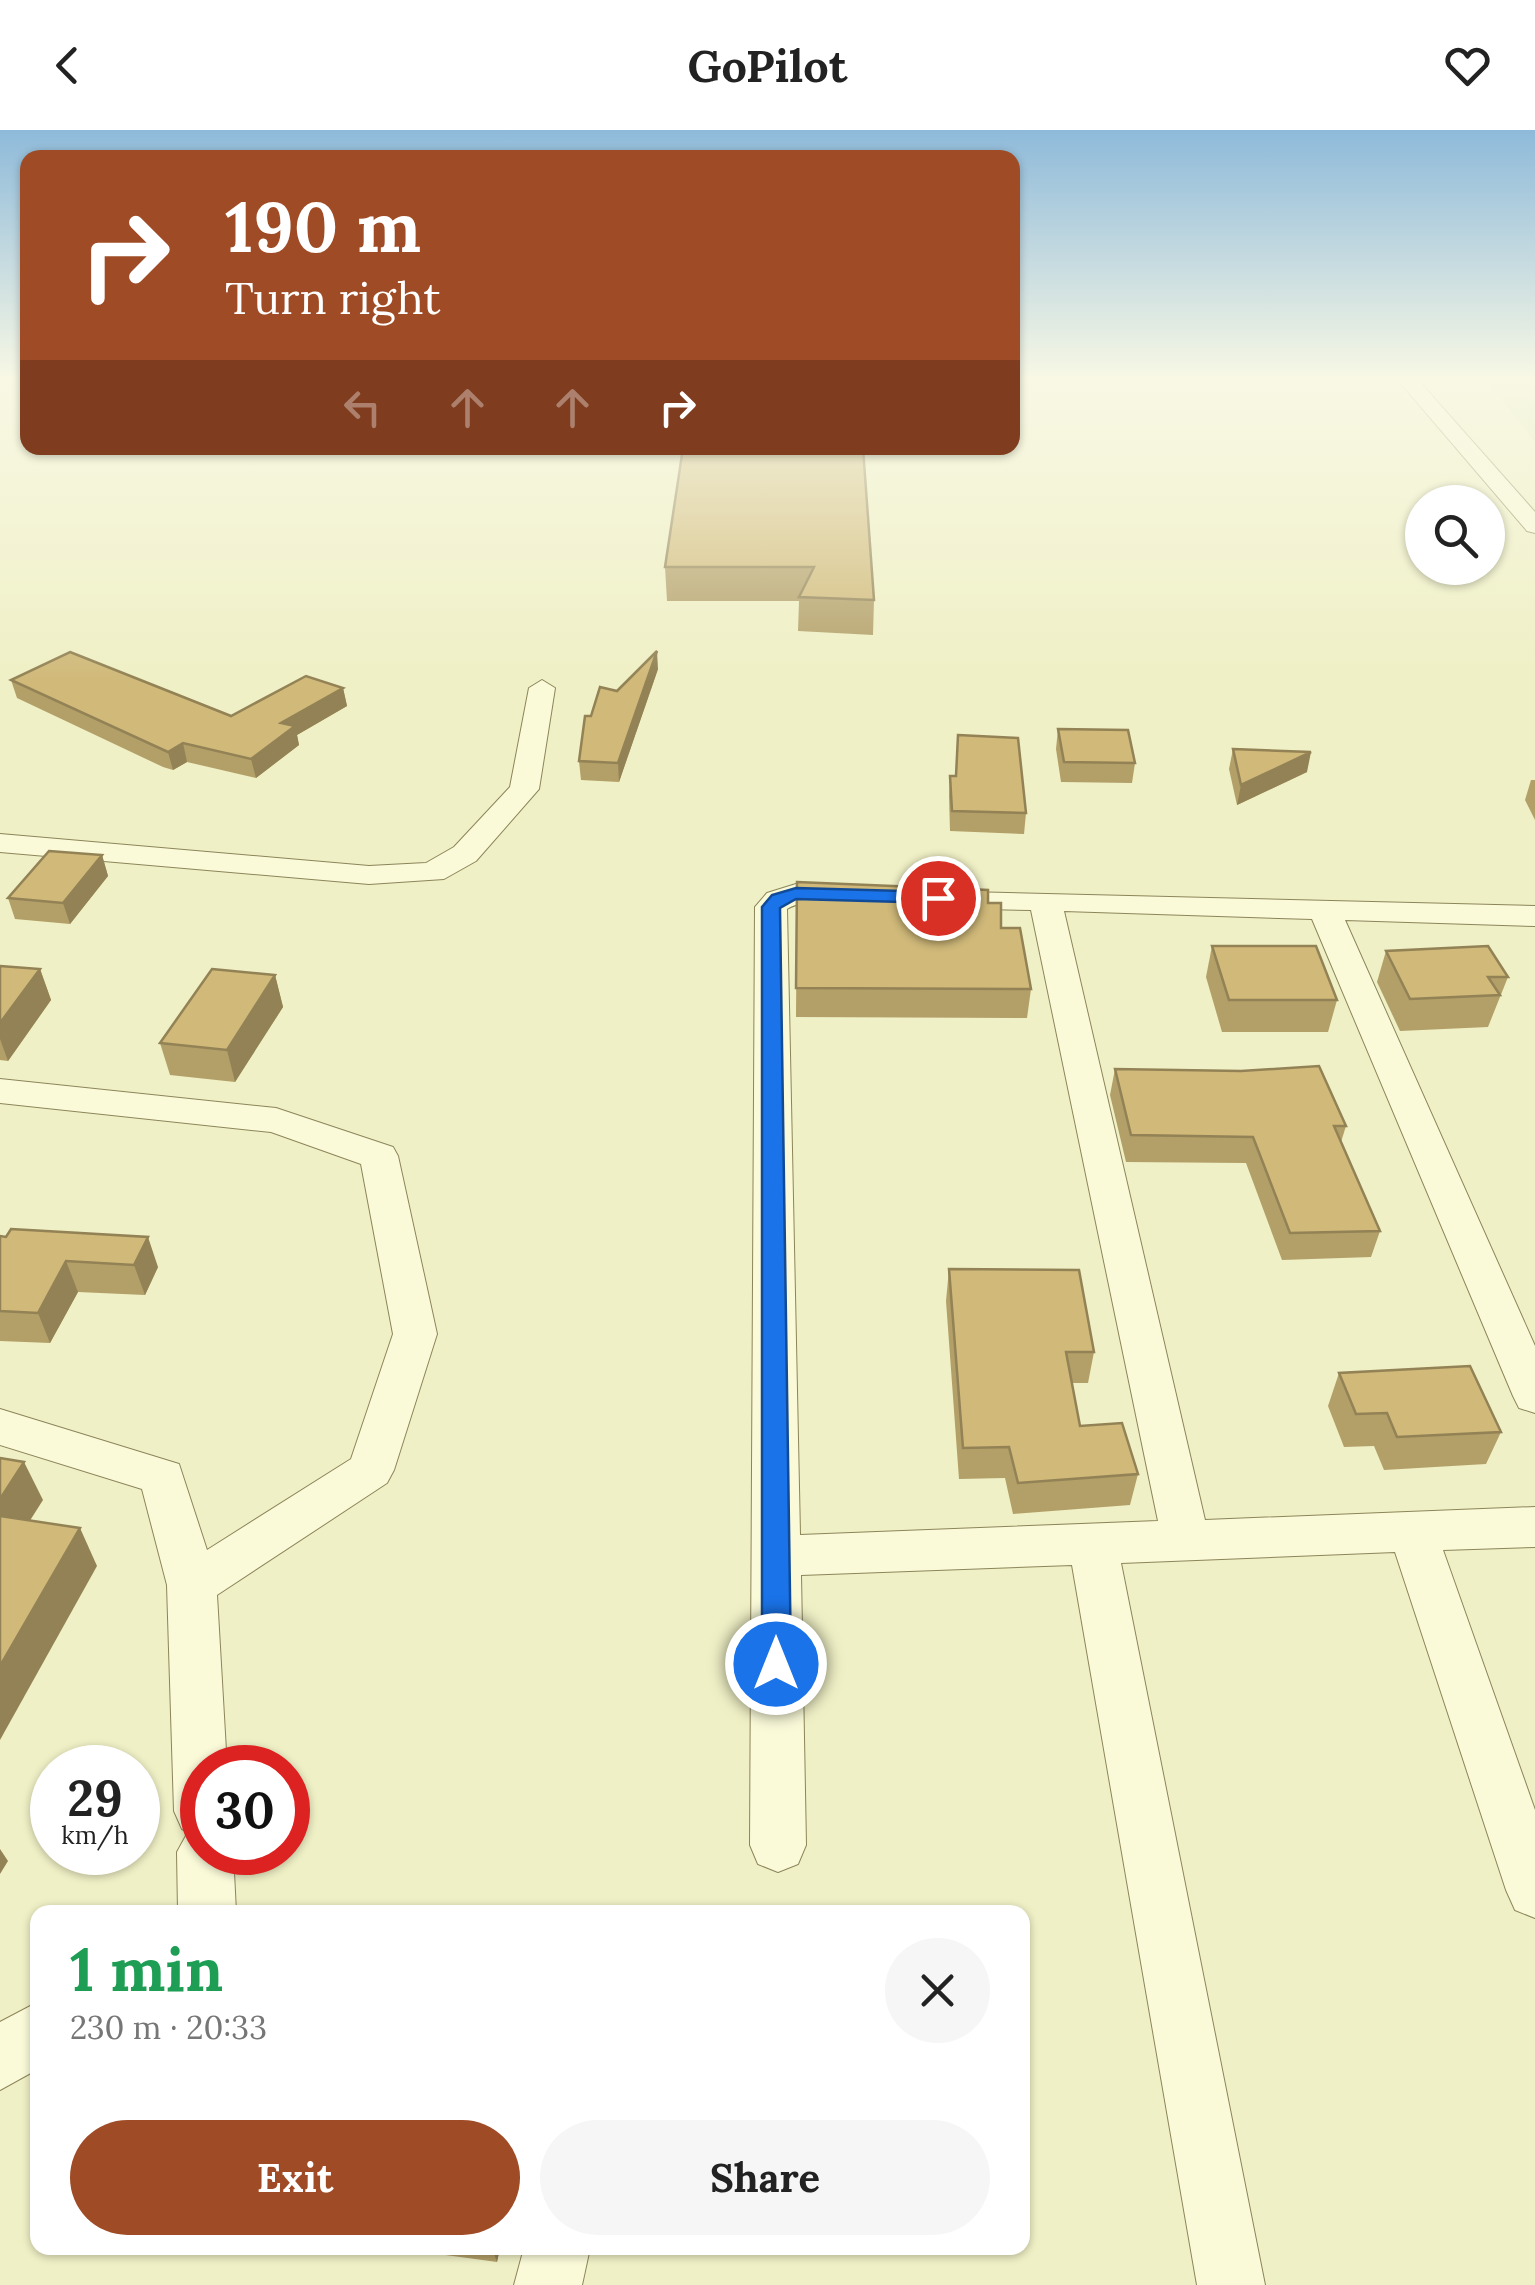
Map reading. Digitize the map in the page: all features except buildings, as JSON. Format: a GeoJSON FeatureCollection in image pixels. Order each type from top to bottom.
{"type":"FeatureCollection","features":[{"type":"Feature","properties":{"kind":"street"},"geometry":{"type":"LineString","coordinates":[[1495,481],[1535,526]]}},
{"type":"Feature","properties":{"kind":"street"},"geometry":{"type":"LineString","coordinates":[[0,842],[369,875],[433,872],[465,854],[524,790],[542,688]]}},
{"type":"Feature","properties":{"kind":"street"},"geometry":{"type":"LineString","coordinates":[[778,1845],[771,907],[778,898],[796,894],[1535,916]]}},
{"type":"Feature","properties":{"kind":"street"},"geometry":{"type":"LineString","coordinates":[[1045,901],[1186,1540]]}},
{"type":"Feature","properties":{"kind":"street"},"geometry":{"type":"LineString","coordinates":[[1324,909],[1535,1396]]}},
{"type":"Feature","properties":{"kind":"street"},"geometry":{"type":"LineString","coordinates":[[0,1091],[276,1120],[379,1156],[415,1334],[371,1470],[192,1585]]}},
{"type":"Feature","properties":{"kind":"street"},"geometry":{"type":"LineString","coordinates":[[0,1426],[162,1478],[192,1585],[199,1745]]}},
{"type":"Feature","properties":{"kind":"street"},"geometry":{"type":"LineString","coordinates":[[776,1556],[1535,1527]]}},
{"type":"Feature","properties":{"kind":"street"},"geometry":{"type":"LineString","coordinates":[[1412,1532],[1535,1890]]}},
{"type":"Feature","properties":{"kind":"street"},"geometry":{"type":"LineString","coordinates":[[1093,1544],[1232,2285]]}},
{"type":"Feature","properties":{"kind":"street"},"geometry":{"type":"LineString","coordinates":[[206,1875],[208,1905]]}},
{"type":"Feature","properties":{"kind":"street"},"geometry":{"type":"LineString","coordinates":[[0,2059],[30,2038]]}},
{"type":"Feature","properties":{"kind":"street"},"geometry":{"type":"LineString","coordinates":[[548,2285],[555,2255]]}},
{"type":"Feature","properties":{"kind":"route"},"geometry":{"type":"LineString","coordinates":[[776,1664],[771,907],[778,898],[796,894],[938,898]]}}]}
